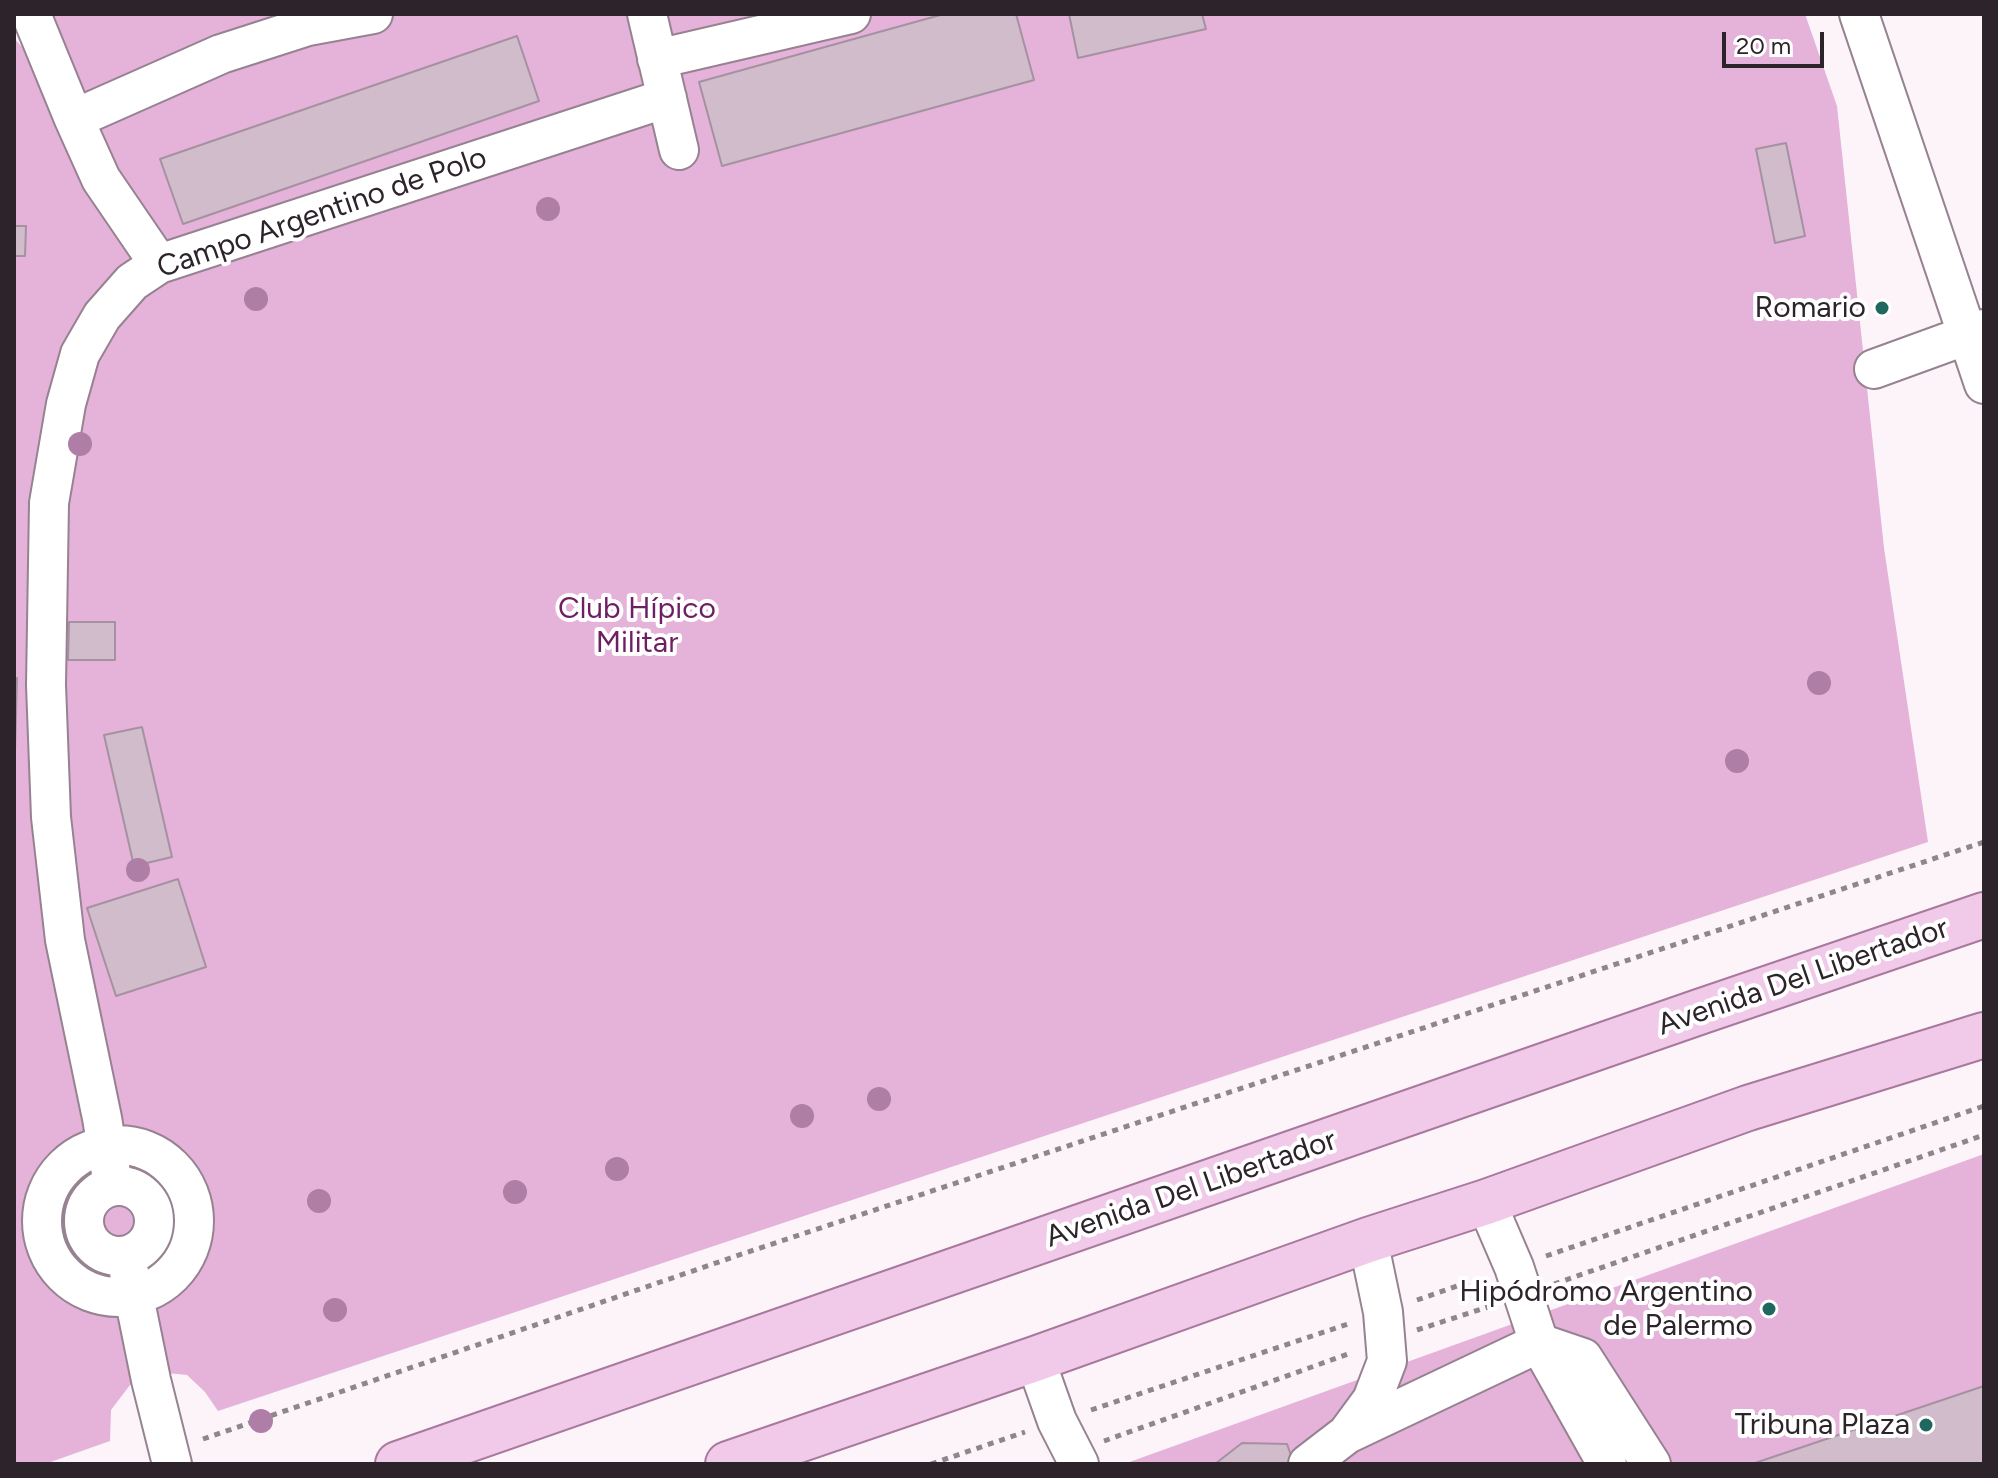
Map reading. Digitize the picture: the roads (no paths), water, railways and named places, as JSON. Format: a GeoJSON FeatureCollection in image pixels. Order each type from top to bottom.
{"type":"FeatureCollection","features":[{"type":"Feature","properties":{"kind":"main road","name":"Avenida Del Libertador"},"geometry":{"type":"LineString","coordinates":[[398,1464],[1984,915]]}},
{"type":"Feature","properties":{"kind":"main road"},"geometry":{"type":"LineString","coordinates":[[728,1464],[1368,1240],[1486,1202],[1748,1108],[1984,1035]]}},
{"type":"Feature","properties":{"kind":"street"},"geometry":{"type":"LineString","coordinates":[[31,14],[101,179],[159,264]]}},
{"type":"Feature","properties":{"kind":"street"},"geometry":{"type":"LineString","coordinates":[[74,119],[221,54],[308,26],[373,14]]}},
{"type":"Feature","properties":{"kind":"street"},"geometry":{"type":"LineString","coordinates":[[647,14],[679,150]]}},
{"type":"Feature","properties":{"kind":"street"},"geometry":{"type":"LineString","coordinates":[[657,59],[851,14]]}},
{"type":"Feature","properties":{"kind":"street"},"geometry":{"type":"LineString","coordinates":[[1859,14],[1975,332],[1984,384]]}},
{"type":"Feature","properties":{"kind":"street","name":"Campo Argentino de Polo"},"geometry":{"type":"LineString","coordinates":[[113,1185],[65,940],[51,817],[46,685],[49,503],[66,404],[80,354],[102,316],[132,282],[159,264],[667,98]]}},
{"type":"Feature","properties":{"kind":"street"},"geometry":{"type":"LineString","coordinates":[[1874,369],[1975,332]]}},
{"type":"Feature","properties":{"kind":"street"},"geometry":{"type":"LineString","coordinates":[[107,1145],[132,1145],[154,1153],[173,1167],[187,1186],[194,1209],[193,1237],[181,1264],[161,1285],[134,1296],[110,1297],[87,1291],[66,1278],[51,1258],[43,1235],[42,1211],[49,1187],[64,1167],[84,1152],[107,1145]]}},
{"type":"Feature","properties":{"kind":"street"},"geometry":{"type":"LineString","coordinates":[[113,1185],[132,1187],[147,1198],[155,1214],[153,1233],[142,1248],[125,1256],[107,1255],[91,1244],[83,1227],[85,1208],[96,1193],[113,1185]]}},
{"type":"Feature","properties":{"kind":"street"},"geometry":{"type":"LineString","coordinates":[[1486,1202],[1514,1267],[1539,1343],[1607,1464]]}},
{"type":"Feature","properties":{"kind":"street"},"geometry":{"type":"LineString","coordinates":[[155,1214],[194,1209]]}},
{"type":"Feature","properties":{"kind":"street"},"geometry":{"type":"LineString","coordinates":[[43,1235],[83,1227]]}},
{"type":"Feature","properties":{"kind":"street"},"geometry":{"type":"LineString","coordinates":[[1347,1434],[1372,1400],[1387,1361],[1383,1312],[1368,1240]]}},
{"type":"Feature","properties":{"kind":"street"},"geometry":{"type":"LineString","coordinates":[[125,1256],[170,1458]]}},
{"type":"Feature","properties":{"kind":"street"},"geometry":{"type":"LineString","coordinates":[[1308,1464],[1347,1434],[1539,1343],[1583,1358],[1651,1464]]}},
{"type":"Feature","properties":{"kind":"street"},"geometry":{"type":"LineString","coordinates":[[1035,1359],[1057,1421],[1079,1464]]}},
{"type":"Feature","properties":{"kind":"place","name":"Romario"},"geometry":{"type":"Point","coordinates":[1882,308]}},
{"type":"Feature","properties":{"kind":"place","name":"Hipódromo Argentino de Palermo"},"geometry":{"type":"Point","coordinates":[1769,1309]}},
{"type":"Feature","properties":{"kind":"place","name":"Tribuna Plaza"},"geometry":{"type":"Point","coordinates":[1926,1425]}},
{"type":"Feature","properties":{"kind":"park label","name":"Club Hípico Militar"},"geometry":{"type":"Point","coordinates":[637,626]}}]}
